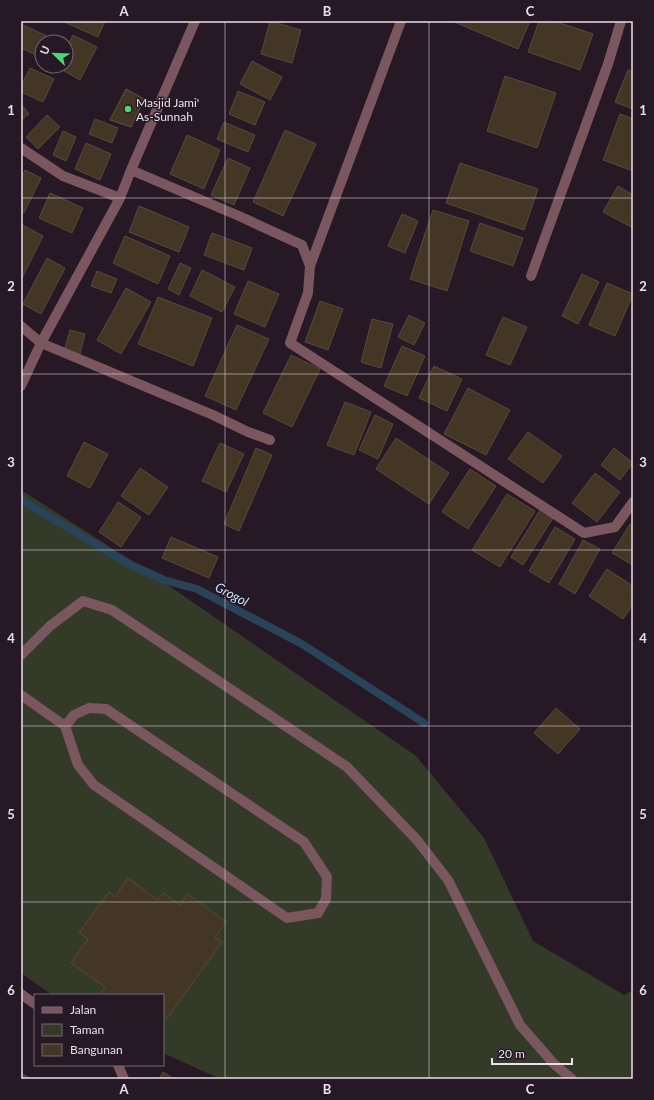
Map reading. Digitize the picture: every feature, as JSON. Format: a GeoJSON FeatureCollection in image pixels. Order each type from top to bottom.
{"type":"FeatureCollection","features":[{"type":"Feature","properties":{"kind":"street"},"geometry":{"type":"LineString","coordinates":[[21,386],[41,343],[120,198],[196,21]]}},
{"type":"Feature","properties":{"kind":"street"},"geometry":{"type":"LineString","coordinates":[[401,21],[310,266],[308,293],[290,343],[584,532],[615,527],[633,502]]}},
{"type":"Feature","properties":{"kind":"street"},"geometry":{"type":"LineString","coordinates":[[532,276],[608,64],[621,21]]}},
{"type":"Feature","properties":{"kind":"street"},"geometry":{"type":"LineString","coordinates":[[21,148],[63,176],[120,198]]}},
{"type":"Feature","properties":{"kind":"street"},"geometry":{"type":"LineString","coordinates":[[131,170],[239,216],[302,245],[310,266]]}},
{"type":"Feature","properties":{"kind":"street"},"geometry":{"type":"LineString","coordinates":[[21,326],[41,343],[213,415],[248,432],[270,440]]}},
{"type":"Feature","properties":{"kind":"street"},"geometry":{"type":"LineString","coordinates":[[21,655],[50,626],[82,601],[112,610],[347,767],[417,840],[448,880],[520,1025],[554,1064],[572,1079]]}},
{"type":"Feature","properties":{"kind":"street"},"geometry":{"type":"LineString","coordinates":[[21,695],[65,726],[78,765],[94,785],[287,918],[318,913],[326,899],[327,877],[304,842],[106,709],[89,708],[74,715],[65,726]]}},
{"type":"Feature","properties":{"kind":"street"},"geometry":{"type":"LineString","coordinates":[[21,994],[34,1003]]}},
{"type":"Feature","properties":{"kind":"street"},"geometry":{"type":"LineString","coordinates":[[118,1066],[124,1079]]}},
{"type":"Feature","properties":{"kind":"green space"},"geometry":{"type":"Polygon","coordinates":[[[21,490],[143,568],[416,756],[484,838],[533,941],[624,995],[633,990],[633,1079],[221,1079],[164,1053],[164,994],[51,994],[21,973],[21,490]]]}},
{"type":"Feature","properties":{"kind":"building"},"geometry":{"type":"Polygon","coordinates":[[[62,21],[105,21],[98,37],[62,21]]]}},
{"type":"Feature","properties":{"kind":"building"},"geometry":{"type":"Polygon","coordinates":[[[270,21],[301,30],[292,63],[261,54],[270,21]]]}},
{"type":"Feature","properties":{"kind":"building"},"geometry":{"type":"Polygon","coordinates":[[[452,21],[530,21],[518,49],[452,21]]]}},
{"type":"Feature","properties":{"kind":"building"},"geometry":{"type":"Polygon","coordinates":[[[539,21],[554,21],[593,34],[580,70],[528,52],[539,21]]]}},
{"type":"Feature","properties":{"kind":"building"},"geometry":{"type":"Polygon","coordinates":[[[21,24],[43,34],[34,34],[34,54],[21,48],[21,24]]]}},
{"type":"Feature","properties":{"kind":"building"},"geometry":{"type":"Polygon","coordinates":[[[74,36],[97,47],[80,80],[69,74],[74,74],[74,36]]]}},
{"type":"Feature","properties":{"kind":"building"},"geometry":{"type":"Polygon","coordinates":[[[252,61],[282,77],[270,100],[240,84],[252,61]]]}},
{"type":"Feature","properties":{"kind":"building"},"geometry":{"type":"Polygon","coordinates":[[[30,68],[34,70],[34,74],[43,74],[54,79],[43,102],[21,92],[21,86],[30,68]]]}},
{"type":"Feature","properties":{"kind":"building"},"geometry":{"type":"Polygon","coordinates":[[[628,70],[633,72],[633,109],[615,102],[628,70]]]}},
{"type":"Feature","properties":{"kind":"building"},"geometry":{"type":"Polygon","coordinates":[[[505,76],[556,93],[537,148],[487,131],[505,76]]]}},
{"type":"Feature","properties":{"kind":"building","name":"Masjid Jami' As-Sunnah"},"geometry":{"type":"Polygon","coordinates":[[[126,89],[144,99],[131,127],[110,120],[126,89]]]}},
{"type":"Feature","properties":{"kind":"building","name":"Masjid Jami' As-Sunnah"},"geometry":{"type":"Polygon","coordinates":[[[126,89],[144,99],[131,127],[110,120],[126,89]]]}},
{"type":"Feature","properties":{"kind":"building"},"geometry":{"type":"Polygon","coordinates":[[[238,91],[265,102],[255,125],[229,114],[238,91]]]}},
{"type":"Feature","properties":{"kind":"building"},"geometry":{"type":"Polygon","coordinates":[[[21,104],[29,114],[21,120],[21,104]]]}},
{"type":"Feature","properties":{"kind":"building"},"geometry":{"type":"Polygon","coordinates":[[[620,114],[633,119],[633,171],[603,160],[620,114]]]}},
{"type":"Feature","properties":{"kind":"building"},"geometry":{"type":"Polygon","coordinates":[[[47,115],[60,127],[38,149],[26,137],[47,115]]]}},
{"type":"Feature","properties":{"kind":"building"},"geometry":{"type":"Polygon","coordinates":[[[95,119],[118,128],[112,143],[89,134],[95,119]]]}},
{"type":"Feature","properties":{"kind":"building"},"geometry":{"type":"Polygon","coordinates":[[[224,122],[255,135],[248,152],[217,139],[224,122]]]}},
{"type":"Feature","properties":{"kind":"building"},"geometry":{"type":"Polygon","coordinates":[[[285,130],[316,144],[283,216],[253,202],[285,130]]]}},
{"type":"Feature","properties":{"kind":"building"},"geometry":{"type":"Polygon","coordinates":[[[63,131],[76,137],[66,161],[53,155],[63,131]]]}},
{"type":"Feature","properties":{"kind":"building"},"geometry":{"type":"Polygon","coordinates":[[[187,135],[220,150],[204,189],[170,174],[187,135]]]}},
{"type":"Feature","properties":{"kind":"building"},"geometry":{"type":"Polygon","coordinates":[[[86,143],[111,154],[100,180],[75,169],[86,143]]]}},
{"type":"Feature","properties":{"kind":"building"},"geometry":{"type":"Polygon","coordinates":[[[228,158],[250,168],[234,205],[211,195],[228,158]]]}},
{"type":"Feature","properties":{"kind":"building"},"geometry":{"type":"Polygon","coordinates":[[[460,163],[538,189],[524,230],[446,203],[460,163]]]}},
{"type":"Feature","properties":{"kind":"building"},"geometry":{"type":"Polygon","coordinates":[[[25,170],[41,178],[24,213],[21,211],[21,179],[25,170]]]}},
{"type":"Feature","properties":{"kind":"building"},"geometry":{"type":"Polygon","coordinates":[[[618,186],[633,195],[633,228],[603,212],[618,186]]]}},
{"type":"Feature","properties":{"kind":"building"},"geometry":{"type":"Polygon","coordinates":[[[50,193],[83,208],[72,233],[39,218],[50,193]]]}},
{"type":"Feature","properties":{"kind":"building"},"geometry":{"type":"Polygon","coordinates":[[[139,206],[189,227],[179,252],[129,232],[139,206]]]}},
{"type":"Feature","properties":{"kind":"building"},"geometry":{"type":"Polygon","coordinates":[[[433,210],[469,221],[447,291],[410,279],[433,210]]]}},
{"type":"Feature","properties":{"kind":"building"},"geometry":{"type":"Polygon","coordinates":[[[402,214],[418,221],[405,253],[388,246],[402,214]]]}},
{"type":"Feature","properties":{"kind":"building"},"geometry":{"type":"Polygon","coordinates":[[[480,223],[523,238],[513,266],[470,251],[480,223]]]}},
{"type":"Feature","properties":{"kind":"building"},"geometry":{"type":"Polygon","coordinates":[[[21,224],[43,236],[21,280],[21,224]]]}},
{"type":"Feature","properties":{"kind":"building"},"geometry":{"type":"Polygon","coordinates":[[[212,233],[252,248],[244,270],[204,255],[212,233]]]}},
{"type":"Feature","properties":{"kind":"building"},"geometry":{"type":"Polygon","coordinates":[[[125,236],[170,256],[158,284],[113,263],[125,236]]]}},
{"type":"Feature","properties":{"kind":"building"},"geometry":{"type":"Polygon","coordinates":[[[47,258],[65,268],[41,314],[23,304],[47,258]]]}},
{"type":"Feature","properties":{"kind":"building"},"geometry":{"type":"Polygon","coordinates":[[[180,263],[191,268],[179,295],[168,289],[180,263]]]}},
{"type":"Feature","properties":{"kind":"building"},"geometry":{"type":"Polygon","coordinates":[[[202,270],[235,287],[222,312],[190,296],[202,270]]]}},
{"type":"Feature","properties":{"kind":"building"},"geometry":{"type":"Polygon","coordinates":[[[97,271],[117,279],[111,293],[91,286],[97,271]]]}},
{"type":"Feature","properties":{"kind":"building"},"geometry":{"type":"Polygon","coordinates":[[[582,274],[599,282],[578,324],[562,316],[582,274]]]}},
{"type":"Feature","properties":{"kind":"building"},"geometry":{"type":"Polygon","coordinates":[[[248,281],[279,294],[265,327],[234,314],[248,281]]]}},
{"type":"Feature","properties":{"kind":"building"},"geometry":{"type":"Polygon","coordinates":[[[607,283],[633,294],[615,336],[589,325],[607,283]]]}},
{"type":"Feature","properties":{"kind":"building"},"geometry":{"type":"Polygon","coordinates":[[[126,288],[151,302],[121,354],[97,340],[126,288]]]}},
{"type":"Feature","properties":{"kind":"building"},"geometry":{"type":"Polygon","coordinates":[[[158,297],[212,318],[193,366],[138,344],[158,297]]]}},
{"type":"Feature","properties":{"kind":"building"},"geometry":{"type":"Polygon","coordinates":[[[320,301],[343,309],[328,350],[305,342],[320,301]]]}},
{"type":"Feature","properties":{"kind":"building"},"geometry":{"type":"Polygon","coordinates":[[[409,315],[425,323],[414,345],[398,337],[409,315]]]}},
{"type":"Feature","properties":{"kind":"building"},"geometry":{"type":"Polygon","coordinates":[[[503,317],[527,327],[510,365],[486,355],[503,317]]]}},
{"type":"Feature","properties":{"kind":"building"},"geometry":{"type":"Polygon","coordinates":[[[372,319],[393,324],[381,368],[361,362],[372,319]]]}},
{"type":"Feature","properties":{"kind":"building"},"geometry":{"type":"Polygon","coordinates":[[[237,325],[269,339],[236,410],[205,396],[237,325]]]}},
{"type":"Feature","properties":{"kind":"building"},"geometry":{"type":"Polygon","coordinates":[[[70,330],[85,334],[80,354],[64,351],[70,330]]]}},
{"type":"Feature","properties":{"kind":"building"},"geometry":{"type":"Polygon","coordinates":[[[402,346],[425,356],[407,396],[384,386],[402,346]]]}},
{"type":"Feature","properties":{"kind":"building"},"geometry":{"type":"Polygon","coordinates":[[[291,355],[320,369],[292,427],[263,413],[291,355]]]}},
{"type":"Feature","properties":{"kind":"building"},"geometry":{"type":"Polygon","coordinates":[[[434,366],[462,379],[447,411],[419,398],[434,366]]]}},
{"type":"Feature","properties":{"kind":"building"},"geometry":{"type":"Polygon","coordinates":[[[468,388],[510,410],[486,455],[444,434],[468,388]]]}},
{"type":"Feature","properties":{"kind":"building"},"geometry":{"type":"Polygon","coordinates":[[[345,402],[371,412],[354,455],[327,445],[345,402]]]}},
{"type":"Feature","properties":{"kind":"building"},"geometry":{"type":"Polygon","coordinates":[[[375,415],[393,424],[378,459],[359,450],[375,415]]]}},
{"type":"Feature","properties":{"kind":"building"},"geometry":{"type":"Polygon","coordinates":[[[528,432],[562,456],[543,483],[508,459],[528,432]]]}},
{"type":"Feature","properties":{"kind":"building"},"geometry":{"type":"Polygon","coordinates":[[[396,438],[449,473],[429,504],[376,469],[396,438]]]}},
{"type":"Feature","properties":{"kind":"building"},"geometry":{"type":"Polygon","coordinates":[[[84,442],[108,454],[90,488],[67,476],[84,442]]]}},
{"type":"Feature","properties":{"kind":"building"},"geometry":{"type":"Polygon","coordinates":[[[220,443],[244,454],[226,492],[202,481],[220,443]]]}},
{"type":"Feature","properties":{"kind":"building"},"geometry":{"type":"Polygon","coordinates":[[[256,448],[272,455],[239,531],[224,524],[256,448]]]}},
{"type":"Feature","properties":{"kind":"building"},"geometry":{"type":"Polygon","coordinates":[[[614,448],[633,463],[620,480],[601,465],[614,448]]]}},
{"type":"Feature","properties":{"kind":"building"},"geometry":{"type":"Polygon","coordinates":[[[140,468],[168,487],[149,515],[121,496],[140,468]]]}},
{"type":"Feature","properties":{"kind":"building"},"geometry":{"type":"Polygon","coordinates":[[[470,469],[496,486],[468,529],[442,512],[470,469]]]}},
{"type":"Feature","properties":{"kind":"building"},"geometry":{"type":"Polygon","coordinates":[[[595,473],[620,492],[597,522],[572,503],[595,473]]]}},
{"type":"Feature","properties":{"kind":"building"},"geometry":{"type":"Polygon","coordinates":[[[507,494],[535,511],[500,567],[472,550],[507,494]]]}},
{"type":"Feature","properties":{"kind":"building"},"geometry":{"type":"Polygon","coordinates":[[[118,502],[141,517],[121,547],[99,532],[118,502]]]}},
{"type":"Feature","properties":{"kind":"building"},"geometry":{"type":"Polygon","coordinates":[[[540,510],[553,518],[523,565],[511,557],[540,510]]]}},
{"type":"Feature","properties":{"kind":"building"},"geometry":{"type":"Polygon","coordinates":[[[630,524],[633,526],[633,565],[612,553],[630,524]]]}},
{"type":"Feature","properties":{"kind":"building"},"geometry":{"type":"Polygon","coordinates":[[[555,527],[575,539],[549,583],[529,571],[555,527]]]}},
{"type":"Feature","properties":{"kind":"building"},"geometry":{"type":"Polygon","coordinates":[[[171,537],[218,557],[209,578],[162,558],[171,537]]]}},
{"type":"Feature","properties":{"kind":"building"},"geometry":{"type":"Polygon","coordinates":[[[583,540],[600,549],[575,594],[559,584],[583,540]]]}},
{"type":"Feature","properties":{"kind":"building"},"geometry":{"type":"Polygon","coordinates":[[[607,569],[633,586],[633,604],[623,619],[589,596],[607,569]]]}},
{"type":"Feature","properties":{"kind":"building"},"geometry":{"type":"Polygon","coordinates":[[[556,708],[580,729],[558,754],[534,733],[556,708]]]}},
{"type":"Feature","properties":{"kind":"building"},"geometry":{"type":"Polygon","coordinates":[[[128,878],[157,900],[163,893],[180,905],[188,894],[226,922],[215,937],[222,942],[165,1021],[164,994],[100,994],[105,987],[71,963],[88,939],[79,933],[109,892],[115,897],[128,878]]]}},
{"type":"Feature","properties":{"kind":"building"},"geometry":{"type":"Polygon","coordinates":[[[163,1072],[174,1079],[159,1079],[163,1072]]]}},
{"type":"Feature","properties":{"kind":"building"},"geometry":{"type":"Polygon","coordinates":[[[21,1073],[28,1077],[27,1079],[21,1079],[21,1073]]]}},
{"type":"Feature","properties":{"kind":"waterway","name":"Grogol"},"geometry":{"type":"LineString","coordinates":[[21,500],[131,565],[164,580],[197,589],[302,644],[424,723]]}},
{"type":"Feature","properties":{"kind":"place","name":"Masjid Jami' As-Sunnah"},"geometry":{"type":"Point","coordinates":[128,109]}}]}
